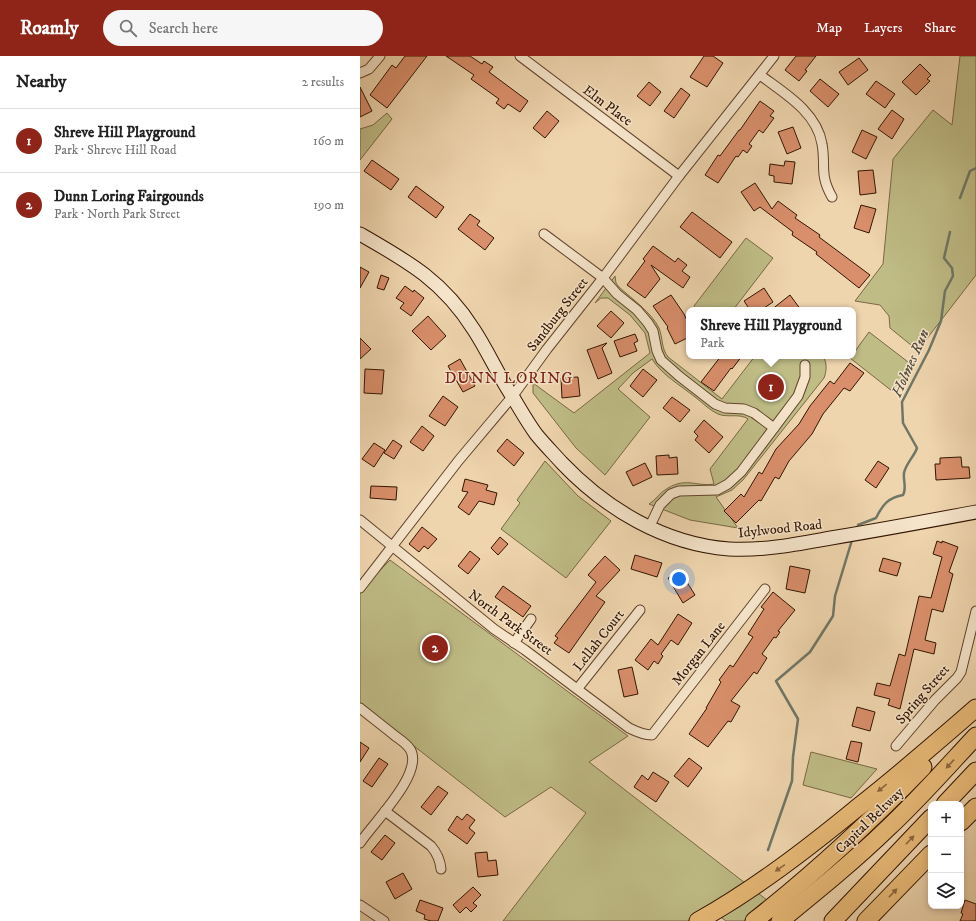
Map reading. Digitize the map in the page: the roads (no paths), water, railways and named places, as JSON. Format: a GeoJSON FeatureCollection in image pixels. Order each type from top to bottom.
{"type":"FeatureCollection","features":[{"type":"Feature","properties":{"kind":"highway"},"geometry":{"type":"LineString","coordinates":[[698,921],[724,906],[809,848],[976,708]]}},
{"type":"Feature","properties":{"kind":"highway","name":"Capital Beltway"},"geometry":{"type":"LineString","coordinates":[[754,921],[796,888],[847,842],[897,794],[976,711]]}},
{"type":"Feature","properties":{"kind":"highway"},"geometry":{"type":"LineString","coordinates":[[799,921],[976,736]]}},
{"type":"Feature","properties":{"kind":"highway"},"geometry":{"type":"LineString","coordinates":[[948,801],[976,771]]}},
{"type":"Feature","properties":{"kind":"highway"},"geometry":{"type":"LineString","coordinates":[[964,819],[976,807]]}},
{"type":"Feature","properties":{"kind":"highway"},"geometry":{"type":"LineString","coordinates":[[833,921],[928,821]]}},
{"type":"Feature","properties":{"kind":"highway"},"geometry":{"type":"LineString","coordinates":[[780,921],[888,829]]}},
{"type":"Feature","properties":{"kind":"highway"},"geometry":{"type":"LineString","coordinates":[[866,921],[928,857]]}},
{"type":"Feature","properties":{"kind":"highway"},"geometry":{"type":"LineString","coordinates":[[822,921],[888,862]]}},
{"type":"Feature","properties":{"kind":"main road","name":"Idylwood Road"},"geometry":{"type":"LineString","coordinates":[[360,234],[416,267],[447,294],[474,330],[512,397],[536,434],[568,469],[605,501],[627,516],[649,528],[667,536],[688,542],[730,549],[753,549],[895,528],[976,512]]}},
{"type":"Feature","properties":{"kind":"street"},"geometry":{"type":"LineString","coordinates":[[360,73],[369,68],[380,56]]}},
{"type":"Feature","properties":{"kind":"street","name":"Elm Place"},"geometry":{"type":"LineString","coordinates":[[520,56],[679,176]]}},
{"type":"Feature","properties":{"kind":"street","name":"Sandburg Street"},"geometry":{"type":"LineString","coordinates":[[360,588],[459,460],[512,397],[679,176],[774,56]]}},
{"type":"Feature","properties":{"kind":"street"},"geometry":{"type":"LineString","coordinates":[[760,75],[801,107],[812,120],[822,143],[824,178],[832,197]]}},
{"type":"Feature","properties":{"kind":"street"},"geometry":{"type":"LineString","coordinates":[[544,234],[603,278],[611,288],[636,310],[653,331],[657,351],[661,360],[679,376],[715,404],[725,408],[744,409],[754,413],[774,428]]}},
{"type":"Feature","properties":{"kind":"street"},"geometry":{"type":"LineString","coordinates":[[649,528],[660,505],[671,494],[679,492],[717,490],[728,484],[741,472],[801,391],[805,377],[805,365]]}},
{"type":"Feature","properties":{"kind":"street","name":"North Park Street"},"geometry":{"type":"LineString","coordinates":[[360,520],[494,629],[578,688],[629,728],[642,734],[652,735]]}},
{"type":"Feature","properties":{"kind":"street","name":"Morgan Lane"},"geometry":{"type":"LineString","coordinates":[[652,735],[765,589]]}},
{"type":"Feature","properties":{"kind":"street","name":"Lellah Court"},"geometry":{"type":"LineString","coordinates":[[578,688],[640,610]]}},
{"type":"Feature","properties":{"kind":"street","name":"Spring Street"},"geometry":{"type":"LineString","coordinates":[[896,746],[961,672],[976,611]]}},
{"type":"Feature","properties":{"kind":"street"},"geometry":{"type":"LineString","coordinates":[[514,643],[531,619]]}},
{"type":"Feature","properties":{"kind":"street"},"geometry":{"type":"LineString","coordinates":[[360,708],[405,744],[413,755],[412,768],[404,784],[360,843]]}},
{"type":"Feature","properties":{"kind":"street"},"geometry":{"type":"LineString","coordinates":[[385,811],[431,846],[440,862],[441,869]]}},
{"type":"Feature","properties":{"kind":"street"},"geometry":{"type":"LineString","coordinates":[[360,905],[384,921]]}},
{"type":"Feature","properties":{"kind":"waterway","name":"Holmes Run"},"geometry":{"type":"LineString","coordinates":[[960,198],[970,171],[976,168]]}},
{"type":"Feature","properties":{"kind":"waterway","name":"Holmes Run"},"geometry":{"type":"LineString","coordinates":[[858,525],[876,518],[886,502],[903,495],[904,493],[905,469],[917,448],[903,423],[902,402],[929,350],[941,321],[945,291],[953,276],[952,268],[944,258],[950,232]]}},
{"type":"Feature","properties":{"kind":"waterway","name":"Holmes Run"},"geometry":{"type":"LineString","coordinates":[[768,850],[792,781],[793,757],[798,719],[776,681],[810,652],[833,616],[835,596],[852,540]]}},
{"type":"Feature","properties":{"kind":"place","name":"Shreve Hill Playground"},"geometry":{"type":"Point","coordinates":[771,387]}},
{"type":"Feature","properties":{"kind":"place","name":"Dunn Loring Fairgounds"},"geometry":{"type":"Point","coordinates":[435,648]}},
{"type":"Feature","properties":{"kind":"district","name":"DUNN LORING"},"geometry":{"type":"Point","coordinates":[509,377]}}]}
